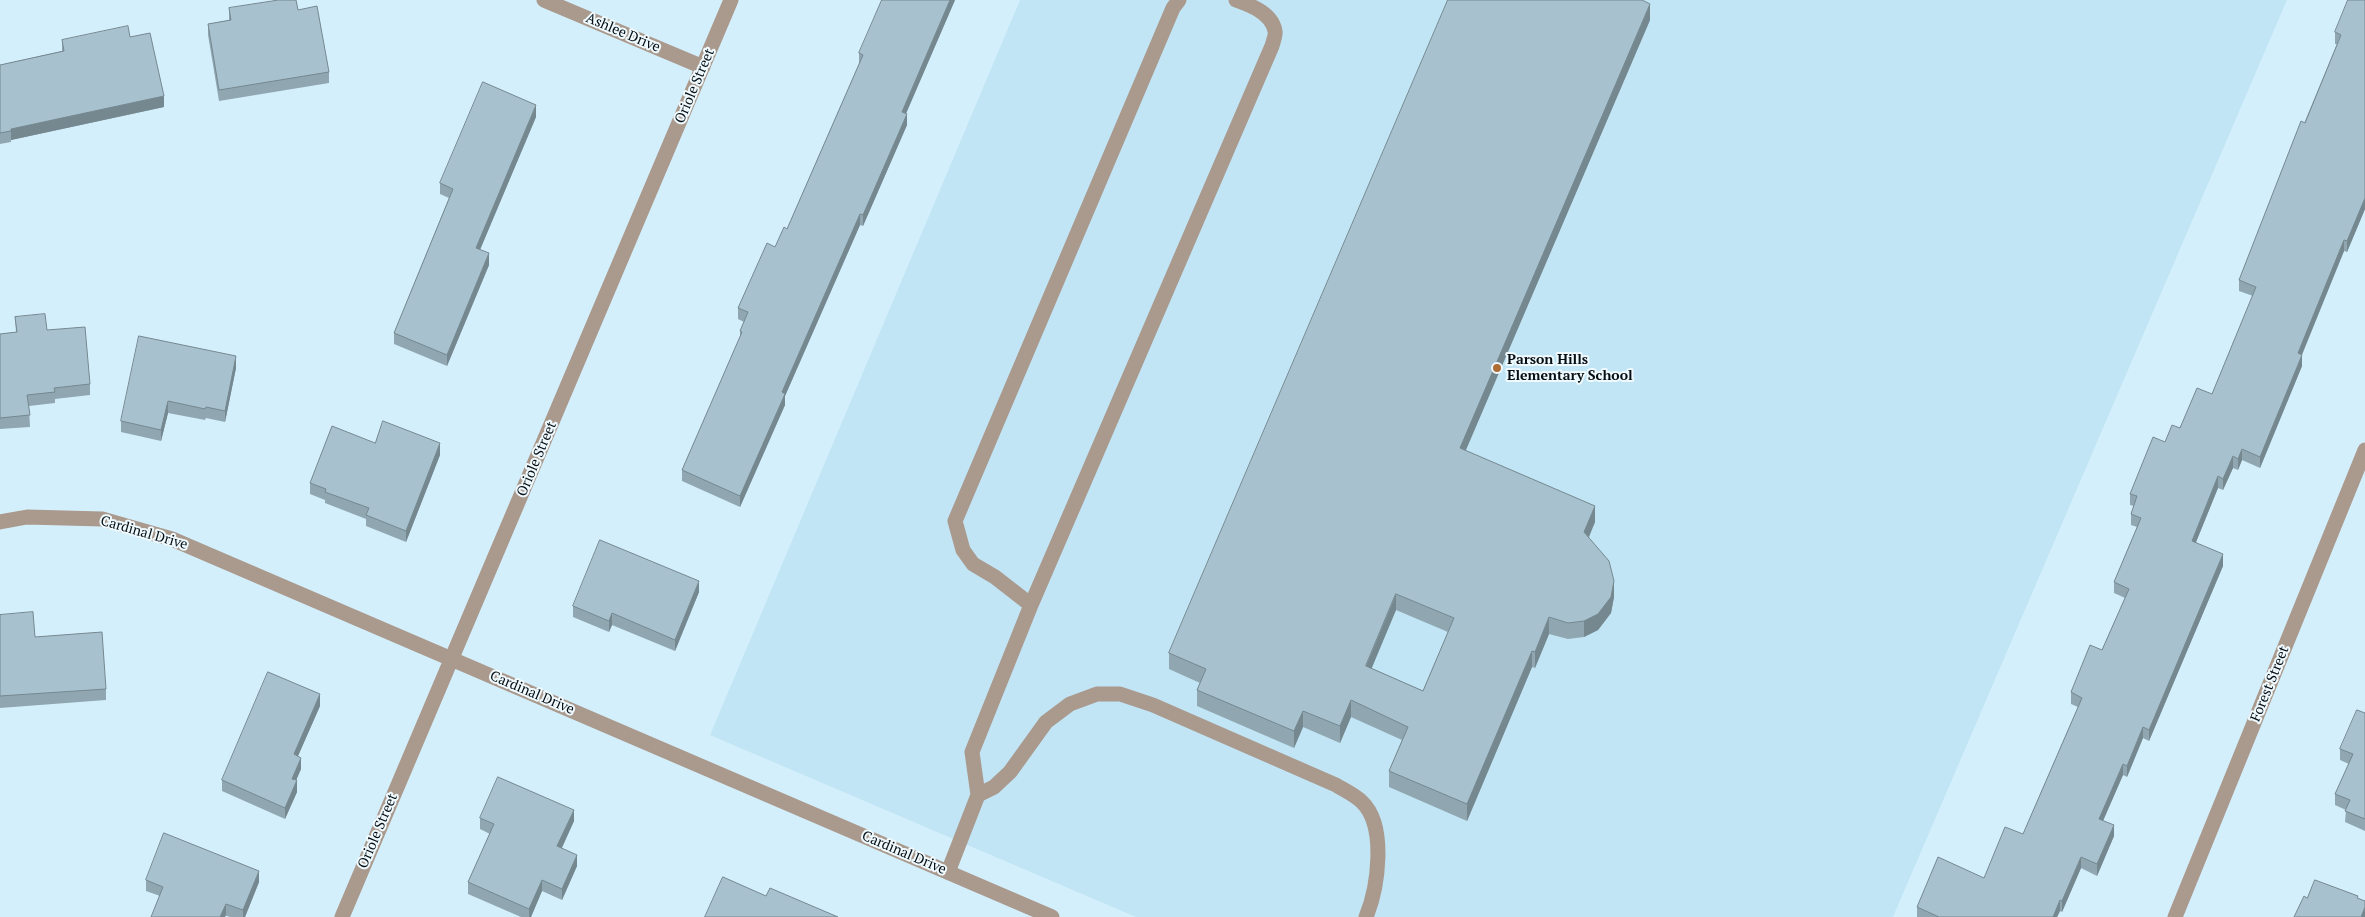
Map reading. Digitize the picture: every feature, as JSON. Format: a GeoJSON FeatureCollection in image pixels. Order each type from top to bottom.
{"type":"FeatureCollection","features":[{"type":"Feature","properties":{"kind":"street","name":"Ashlee Drive"},"geometry":{"type":"LineString","coordinates":[[544,0],[703,67]]}},
{"type":"Feature","properties":{"kind":"street","name":"Oriole Street"},"geometry":{"type":"LineString","coordinates":[[342,917],[731,0]]}},
{"type":"Feature","properties":{"kind":"street"},"geometry":{"type":"LineString","coordinates":[[1031,605],[995,577],[973,564],[964,550],[955,521],[1173,8],[1179,0]]}},
{"type":"Feature","properties":{"kind":"street"},"geometry":{"type":"LineString","coordinates":[[948,872],[978,795],[972,752],[1031,605],[1272,46],[1275,32],[1270,20],[1255,6],[1236,0]]}},
{"type":"Feature","properties":{"kind":"street","name":"Forest Street"},"geometry":{"type":"LineString","coordinates":[[2175,917],[2365,450]]}},
{"type":"Feature","properties":{"kind":"street","name":"Cardinal Drive"},"geometry":{"type":"LineString","coordinates":[[0,522],[27,517],[102,520],[172,539],[1052,917]]}},
{"type":"Feature","properties":{"kind":"street"},"geometry":{"type":"LineString","coordinates":[[978,795],[994,787],[1010,772],[1046,722],[1070,704],[1097,694],[1120,694],[1153,705],[1336,785],[1363,802],[1374,823],[1378,846],[1376,877],[1366,917]]}},
{"type":"Feature","properties":{"kind":"shaded area","name":"Parson Hills Elementary School"},"geometry":{"type":"Polygon","coordinates":[[[1020,0],[2287,0],[1893,917],[1136,917],[710,735],[1020,0]]]}},
{"type":"Feature","properties":{"kind":"building"},"geometry":{"type":"Polygon","coordinates":[[[279,0],[296,0],[298,10],[317,6],[329,72],[219,90],[208,24],[231,20],[229,8],[279,0]]]}},
{"type":"Feature","properties":{"kind":"building"},"geometry":{"type":"Polygon","coordinates":[[[882,0],[950,0],[902,112],[907,114],[863,215],[860,214],[782,392],[785,394],[740,496],[682,470],[742,332],[740,331],[748,312],[738,308],[767,243],[775,247],[784,227],[787,229],[863,55],[859,53],[882,0]]]}},
{"type":"Feature","properties":{"kind":"building"},"geometry":{"type":"Polygon","coordinates":[[[1448,0],[1642,0],[1650,4],[1460,448],[1595,506],[1584,532],[1609,561],[1614,581],[1611,597],[1598,614],[1584,621],[1568,623],[1549,617],[1535,652],[1532,651],[1467,804],[1389,771],[1408,727],[1351,700],[1340,726],[1303,711],[1294,731],[1197,690],[1206,669],[1169,653],[1448,0]],[[1396,594],[1366,666],[1423,691],[1454,618],[1396,594]]]}},
{"type":"Feature","properties":{"kind":"building"},"geometry":{"type":"Polygon","coordinates":[[[2348,0],[2365,0],[2365,198],[2347,241],[2344,240],[2298,353],[2302,355],[2260,457],[2242,449],[2238,459],[2233,456],[2223,479],[2218,476],[2192,541],[2223,554],[2149,730],[2143,727],[2127,766],[2123,764],[2099,819],[2114,825],[2097,864],[2081,857],[2053,917],[1939,917],[1917,907],[1938,857],[1984,878],[2005,827],[2023,834],[2082,698],[2071,692],[2090,645],[2102,650],[2129,589],[2114,582],[2141,518],[2131,514],[2137,496],[2130,494],[2153,437],[2165,442],[2172,425],[2180,428],[2197,388],[2212,394],[2256,287],[2239,280],[2301,121],[2305,123],[2341,35],[2335,32],[2348,0]]]}},
{"type":"Feature","properties":{"kind":"building"},"geometry":{"type":"Polygon","coordinates":[[[128,26],[130,37],[150,33],[164,96],[0,133],[0,65],[64,51],[62,40],[128,26]]]}},
{"type":"Feature","properties":{"kind":"building"},"geometry":{"type":"Polygon","coordinates":[[[483,82],[536,105],[476,248],[489,253],[447,355],[394,333],[453,189],[440,183],[483,82]]]}},
{"type":"Feature","properties":{"kind":"building"},"geometry":{"type":"Polygon","coordinates":[[[45,314],[47,330],[85,327],[90,384],[54,388],[55,392],[27,395],[30,415],[0,418],[0,334],[17,332],[15,317],[45,314]]]}},
{"type":"Feature","properties":{"kind":"building"},"geometry":{"type":"Polygon","coordinates":[[[139,336],[236,356],[225,411],[168,401],[161,430],[121,421],[139,336]]]}},
{"type":"Feature","properties":{"kind":"building"},"geometry":{"type":"Polygon","coordinates":[[[383,421],[440,443],[406,531],[366,515],[369,508],[325,492],[326,489],[310,483],[332,426],[375,443],[383,421]]]}},
{"type":"Feature","properties":{"kind":"building"},"geometry":{"type":"Polygon","coordinates":[[[600,540],[699,581],[675,640],[612,613],[609,621],[573,606],[600,540]]]}},
{"type":"Feature","properties":{"kind":"building"},"geometry":{"type":"Polygon","coordinates":[[[33,612],[35,637],[102,632],[106,689],[0,696],[0,615],[33,612]]]}},
{"type":"Feature","properties":{"kind":"building"},"geometry":{"type":"Polygon","coordinates":[[[268,672],[320,694],[294,754],[301,758],[292,779],[297,780],[285,808],[222,780],[268,672]]]}},
{"type":"Feature","properties":{"kind":"building"},"geometry":{"type":"Polygon","coordinates":[[[2357,710],[2365,713],[2365,819],[2345,811],[2350,800],[2335,794],[2353,754],[2340,749],[2357,710]]]}},
{"type":"Feature","properties":{"kind":"building"},"geometry":{"type":"Polygon","coordinates":[[[498,777],[574,810],[557,846],[577,855],[562,889],[542,880],[529,909],[468,882],[494,824],[480,818],[498,777]]]}},
{"type":"Feature","properties":{"kind":"building"},"geometry":{"type":"Polygon","coordinates":[[[164,833],[259,871],[243,910],[226,904],[220,917],[151,917],[163,887],[146,880],[164,833]]]}},
{"type":"Feature","properties":{"kind":"building"},"geometry":{"type":"Polygon","coordinates":[[[723,877],[766,896],[770,888],[838,917],[705,917],[723,877]]]}},
{"type":"Feature","properties":{"kind":"building"},"geometry":{"type":"Polygon","coordinates":[[[2315,880],[2358,896],[2357,898],[2365,901],[2361,917],[2294,917],[2304,896],[2307,898],[2315,880]]]}},
{"type":"Feature","properties":{"kind":"place","name":"Parson Hills Elementary School"},"geometry":{"type":"Point","coordinates":[1497,368]}}]}
